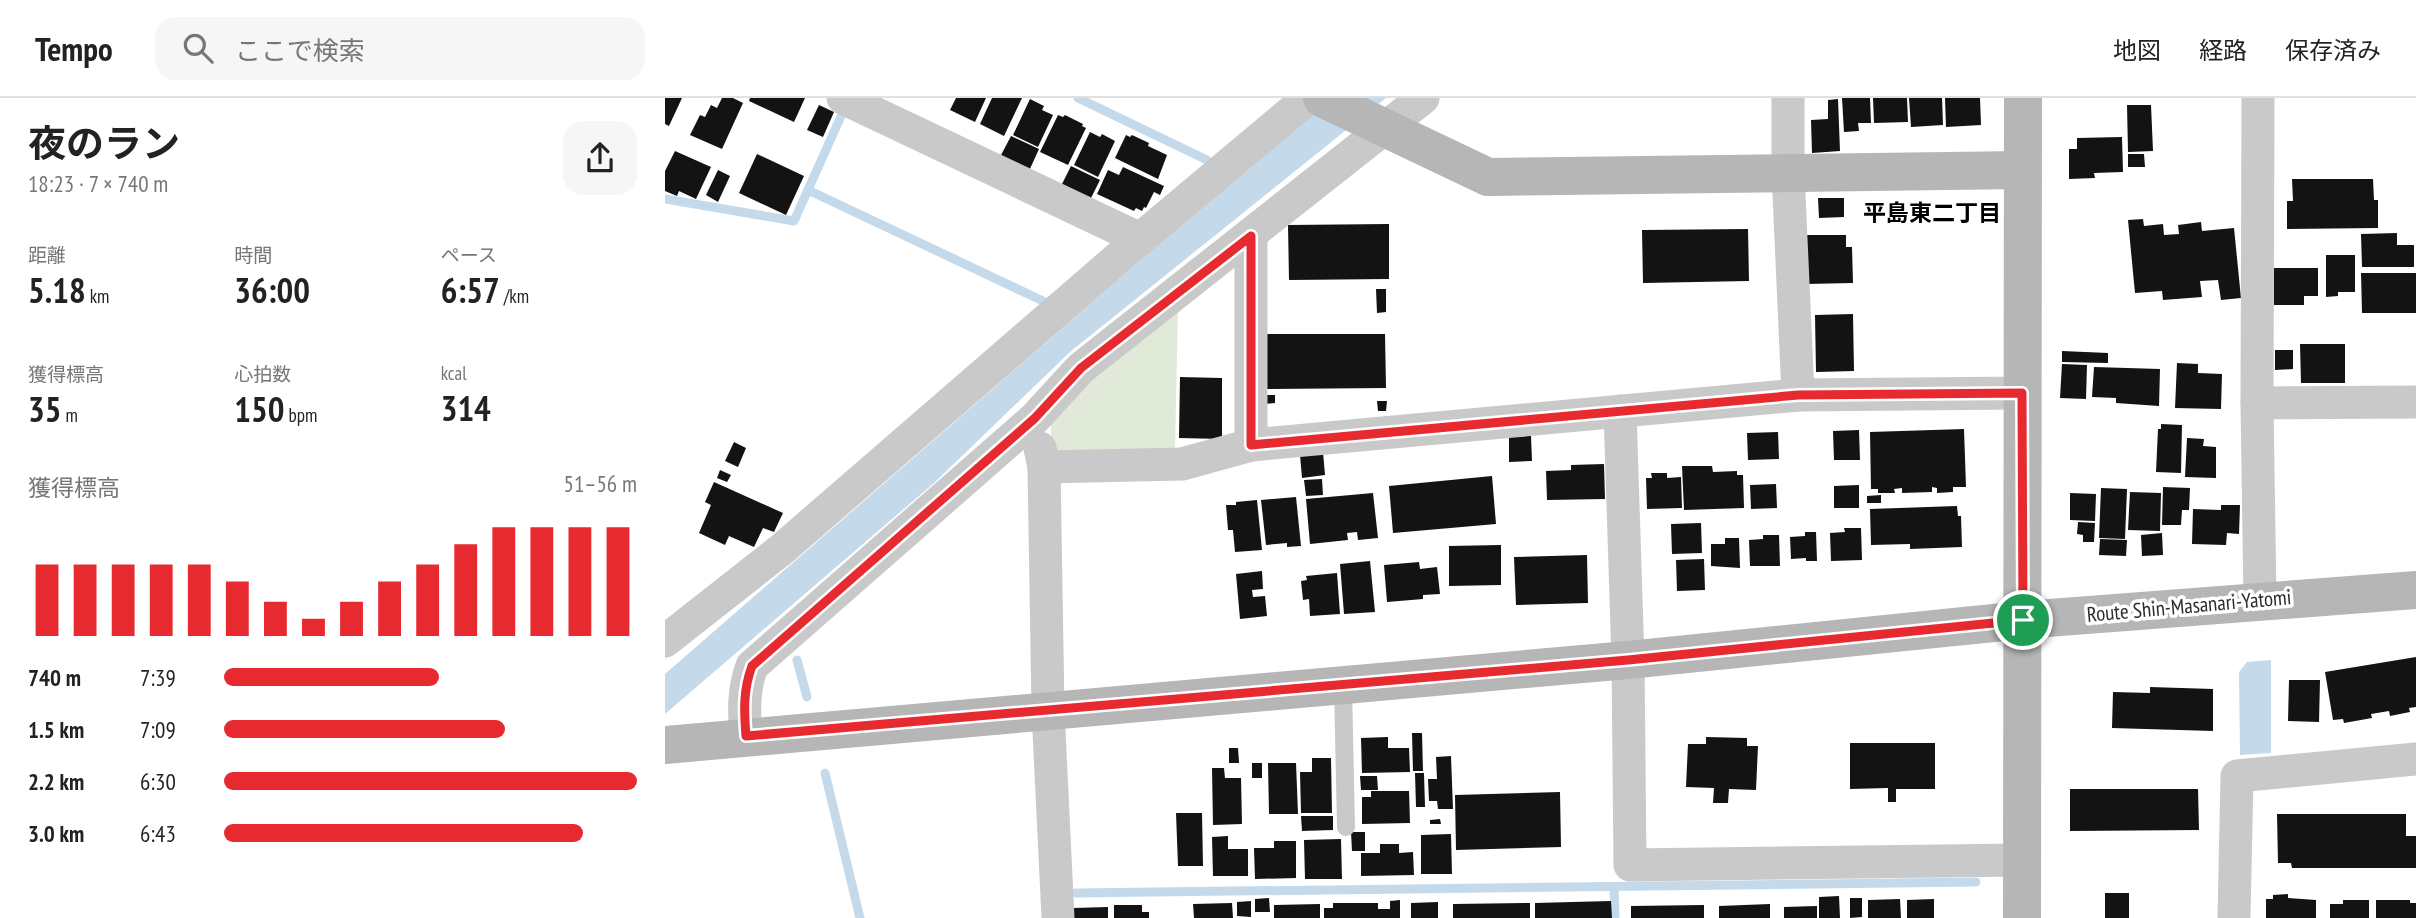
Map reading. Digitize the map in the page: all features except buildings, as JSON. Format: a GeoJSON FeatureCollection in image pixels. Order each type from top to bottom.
{"type":"FeatureCollection","features":[{"type":"Feature","properties":{"kind":"main road"},"geometry":{"type":"LineString","coordinates":[[1322,98],[1488,177],[2022,170]]}},
{"type":"Feature","properties":{"kind":"main road"},"geometry":{"type":"LineString","coordinates":[[2022,918],[2023,98]]}},
{"type":"Feature","properties":{"kind":"main road","name":"Route Shin-Masanari-Yatomi"},"geometry":{"type":"LineString","coordinates":[[665,745],[1628,660],[2023,620],[2416,590]]}},
{"type":"Feature","properties":{"kind":"street"},"geometry":{"type":"LineString","coordinates":[[843,98],[1140,239]]}},
{"type":"Feature","properties":{"kind":"street"},"geometry":{"type":"LineString","coordinates":[[665,641],[782,549],[1140,239],[1308,98]]}},
{"type":"Feature","properties":{"kind":"street"},"geometry":{"type":"LineString","coordinates":[[746,736],[743,703],[746,681],[752,666],[1035,418],[1081,368],[1423,98]]}},
{"type":"Feature","properties":{"kind":"street"},"geometry":{"type":"LineString","coordinates":[[1787,98],[1798,395]]}},
{"type":"Feature","properties":{"kind":"street"},"geometry":{"type":"LineString","coordinates":[[2258,98],[2257,403],[2260,600]]}},
{"type":"Feature","properties":{"kind":"street"},"geometry":{"type":"LineString","coordinates":[[1251,236],[1251,445]]}},
{"type":"Feature","properties":{"kind":"street"},"geometry":{"type":"LineString","coordinates":[[1044,467],[1182,464],[1251,445],[1798,395],[2022,393]]}},
{"type":"Feature","properties":{"kind":"street"},"geometry":{"type":"LineString","coordinates":[[2257,403],[2416,402]]}},
{"type":"Feature","properties":{"kind":"street"},"geometry":{"type":"LineString","coordinates":[[1620,411],[1628,660],[1630,866],[2021,860]]}},
{"type":"Feature","properties":{"kind":"street"},"geometry":{"type":"LineString","coordinates":[[1035,418],[1044,467],[1048,710],[1058,918]]}},
{"type":"Feature","properties":{"kind":"street"},"geometry":{"type":"LineString","coordinates":[[2234,918],[2237,776],[2416,759]]}},
{"type":"Feature","properties":{"kind":"lane"},"geometry":{"type":"LineString","coordinates":[[1343,686],[1346,827]]}},
{"type":"Feature","properties":{"kind":"green space"},"geometry":{"type":"Polygon","coordinates":[[[1178,307],[1175,453],[1052,453],[1050,418],[1108,356],[1178,307]]]}},
{"type":"Feature","properties":{"kind":"water"},"geometry":{"type":"Polygon","coordinates":[[[1327,98],[1386,98],[1070,352],[934,483],[665,714],[665,674],[1327,98]]]}},
{"type":"Feature","properties":{"kind":"water"},"geometry":{"type":"Polygon","coordinates":[[[2271,660],[2271,753],[2240,755],[2239,672],[2247,662],[2271,660]]]}},
{"type":"Feature","properties":{"kind":"waterway"},"geometry":{"type":"LineString","coordinates":[[1078,98],[1207,160]]}},
{"type":"Feature","properties":{"kind":"waterway"},"geometry":{"type":"LineString","coordinates":[[665,199],[794,221],[842,114]]}},
{"type":"Feature","properties":{"kind":"waterway"},"geometry":{"type":"LineString","coordinates":[[808,190],[1043,301]]}},
{"type":"Feature","properties":{"kind":"waterway"},"geometry":{"type":"LineString","coordinates":[[797,660],[807,697]]}},
{"type":"Feature","properties":{"kind":"waterway"},"geometry":{"type":"LineString","coordinates":[[825,773],[860,918]]}},
{"type":"Feature","properties":{"kind":"waterway"},"geometry":{"type":"LineString","coordinates":[[1076,893],[1976,882]]}},
{"type":"Feature","properties":{"kind":"waterway"},"geometry":{"type":"LineString","coordinates":[[1614,887],[1615,918]]}},
{"type":"Feature","properties":{"kind":"district","name":"平島東二丁目"},"geometry":{"type":"Point","coordinates":[1932,213]}},
{"type":"Feature","properties":{"kind":"route"},"geometry":{"type":"LineString","coordinates":[[1251,236],[1251,445],[1798,395],[2022,393],[2023,620],[1343,686],[746,736],[743,703],[746,681],[752,666],[1035,418],[1081,368],[1251,236]]}}]}
